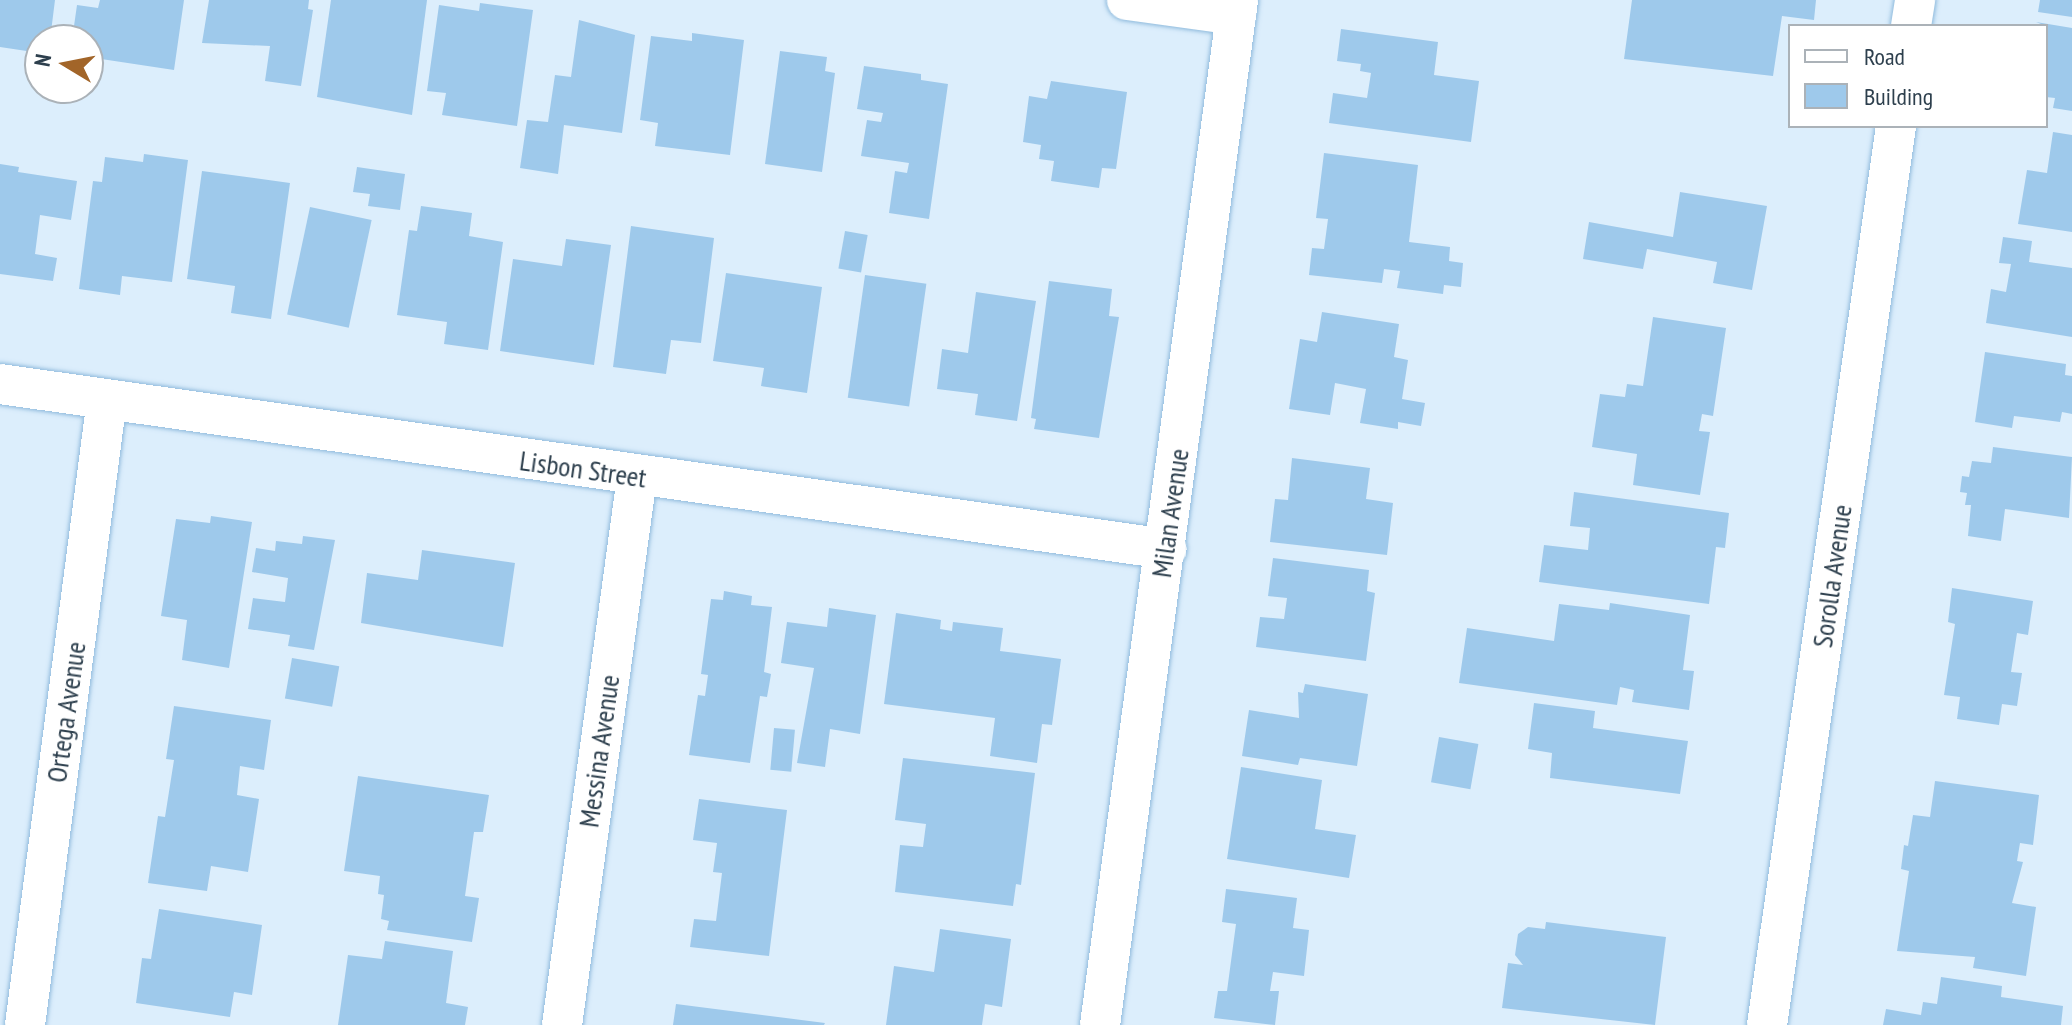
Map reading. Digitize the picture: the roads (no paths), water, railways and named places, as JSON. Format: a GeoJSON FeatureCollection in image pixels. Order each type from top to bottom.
{"type":"FeatureCollection","features":[{"type":"Feature","properties":{"kind":"street"},"geometry":{"type":"LineString","coordinates":[[1127,0],[1237,8]]}},
{"type":"Feature","properties":{"kind":"street"},"geometry":{"type":"LineString","coordinates":[[1911,24],[1915,0]]}},
{"type":"Feature","properties":{"kind":"street","name":"Milan Avenue"},"geometry":{"type":"LineString","coordinates":[[1100,1025],[1237,8]]}},
{"type":"Feature","properties":{"kind":"street","name":"Sorolla Avenue"},"geometry":{"type":"LineString","coordinates":[[1767,1025],[1896,128]]}},
{"type":"Feature","properties":{"kind":"street","name":"Lisbon Street"},"geometry":{"type":"LineString","coordinates":[[0,384],[637,477],[1166,549]]}},
{"type":"Feature","properties":{"kind":"street","name":"Ortega Avenue"},"geometry":{"type":"LineString","coordinates":[[25,1025],[107,399]]}},
{"type":"Feature","properties":{"kind":"street","name":"Messina Avenue"},"geometry":{"type":"LineString","coordinates":[[562,1025],[637,477]]}}]}
